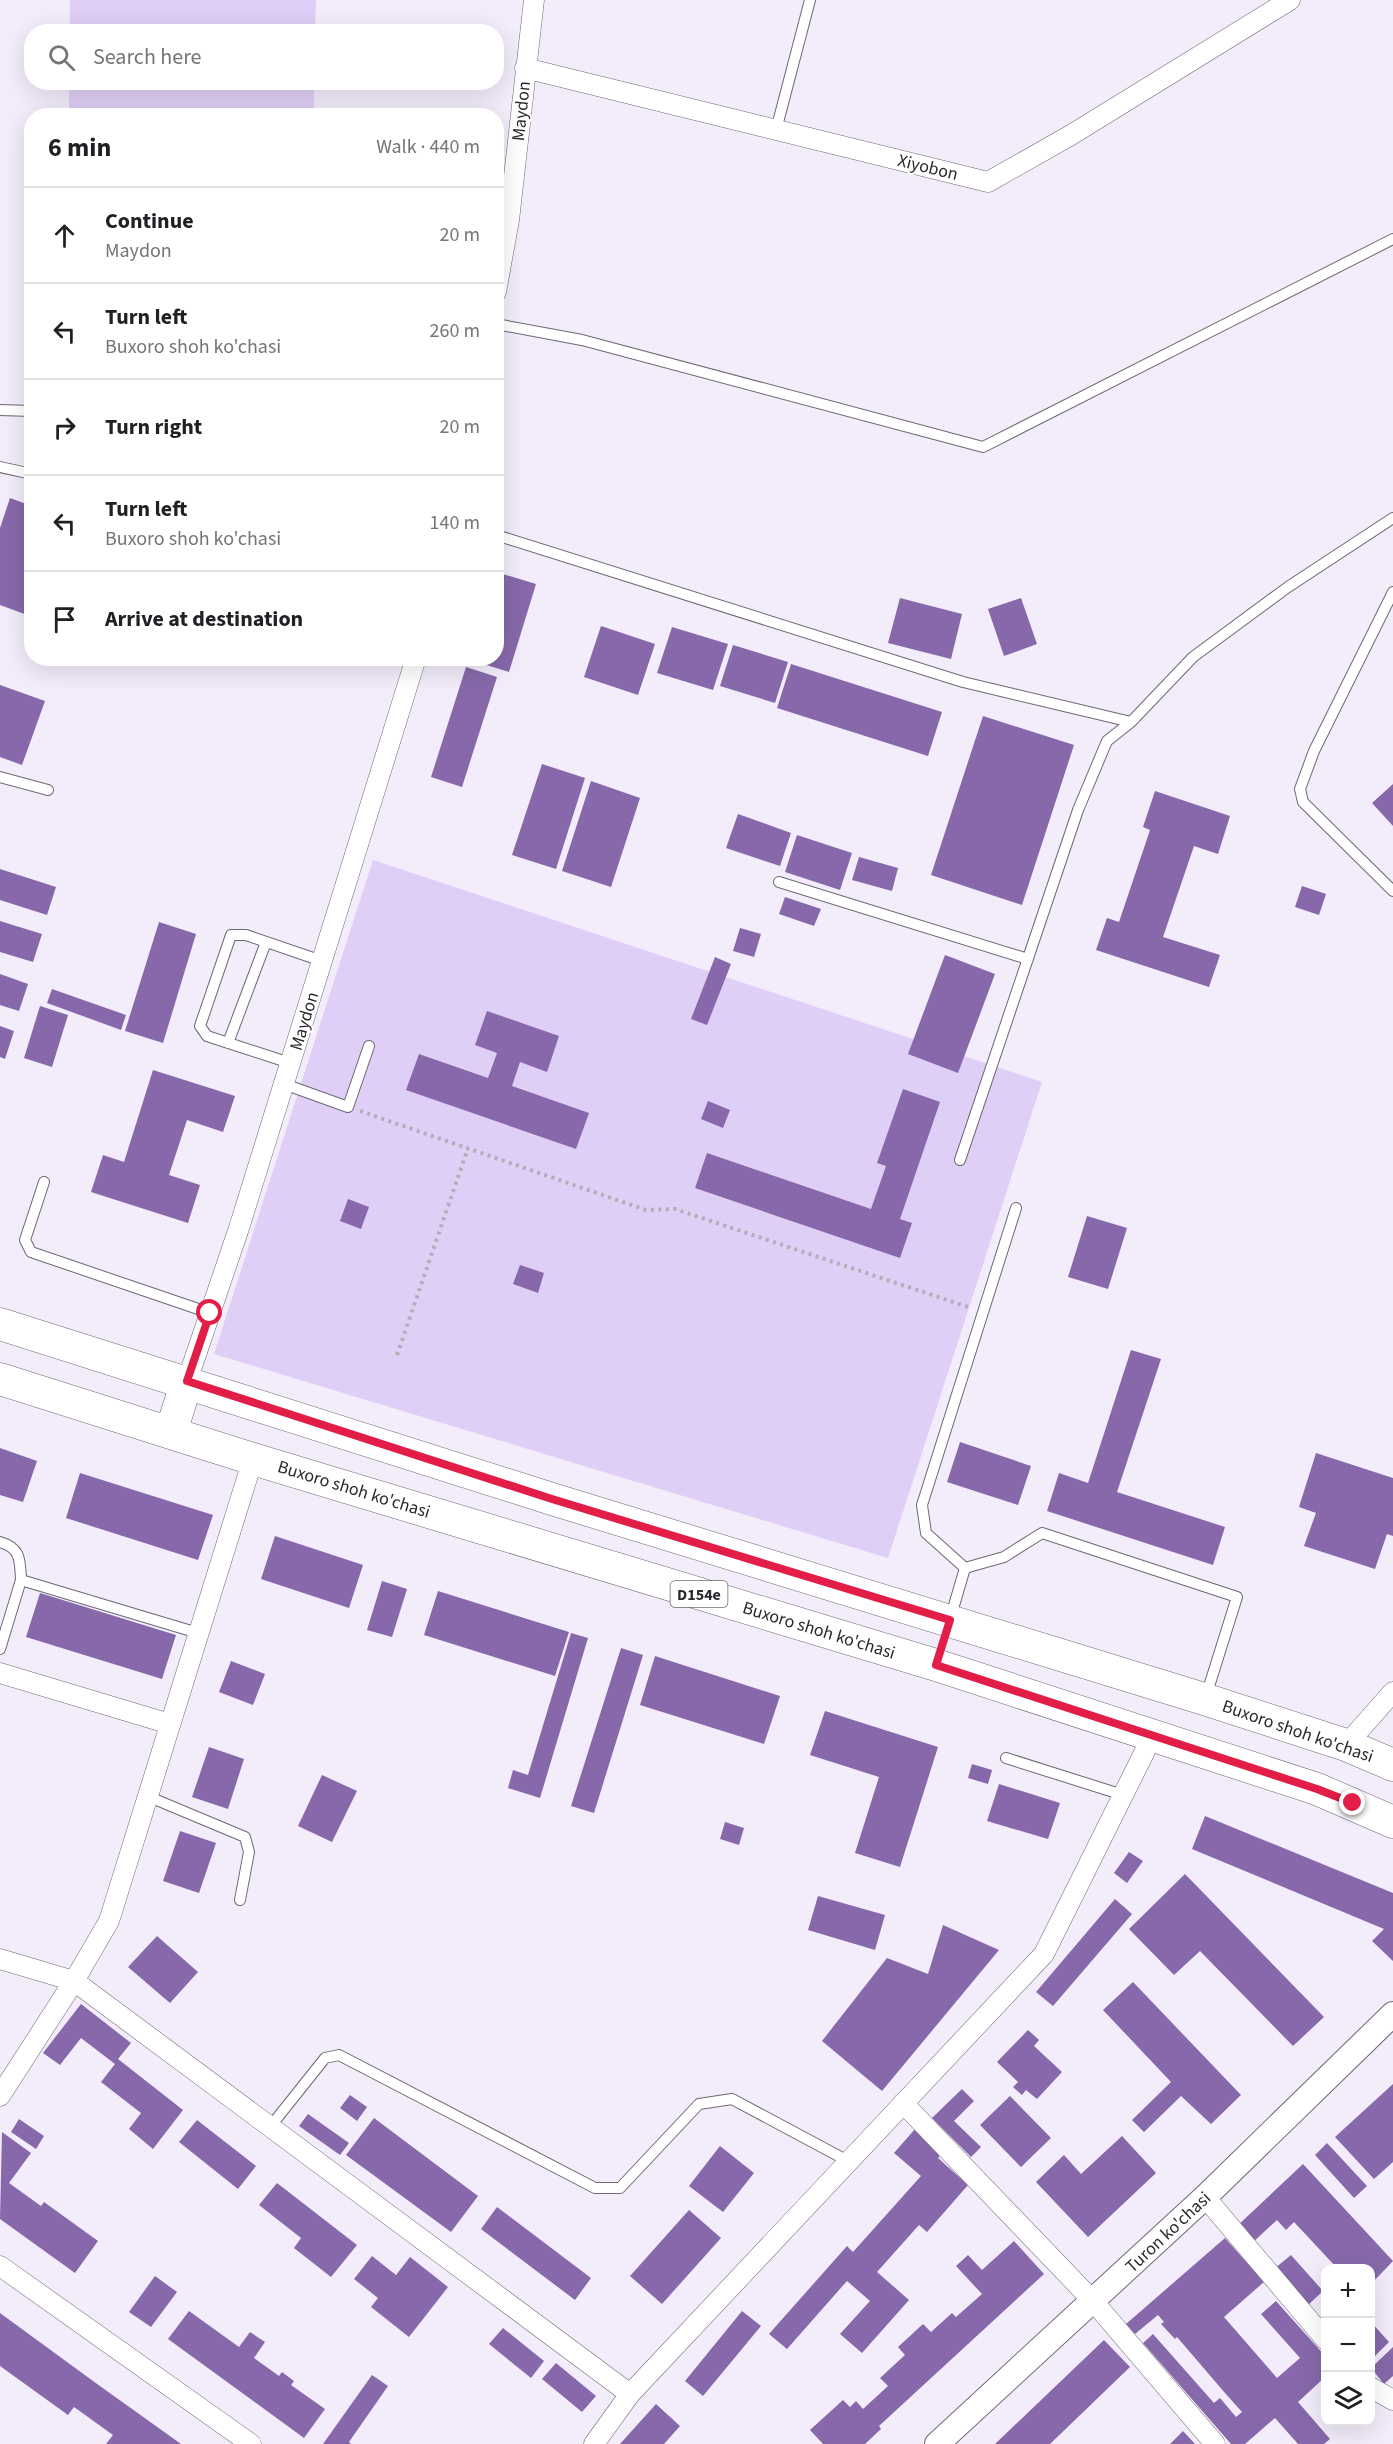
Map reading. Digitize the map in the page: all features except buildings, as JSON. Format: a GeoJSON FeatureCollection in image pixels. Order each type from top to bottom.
{"type":"FeatureCollection","features":[{"type":"Feature","properties":{"kind":"main road","name":"Buxoro shoh ko'chasi"},"geometry":{"type":"LineString","coordinates":[[0,1324],[187,1381],[552,1499],[1204,1699],[1346,1745],[1393,1765]]}},
{"type":"Feature","properties":{"kind":"main road","name":"Buxoro shoh ko'chasi"},"geometry":{"type":"LineString","coordinates":[[0,1379],[253,1459],[936,1665],[1317,1789],[1393,1822]]}},
{"type":"Feature","properties":{"kind":"main road"},"geometry":{"type":"LineString","coordinates":[[171,1432],[187,1381]]}},
{"type":"Feature","properties":{"kind":"main road"},"geometry":{"type":"LineString","coordinates":[[936,1665],[950,1620]]}},
{"type":"Feature","properties":{"kind":"street","name":"Maydon"},"geometry":{"type":"LineString","coordinates":[[504,248],[534,0]]}},
{"type":"Feature","properties":{"kind":"street","name":"Xiyobon"},"geometry":{"type":"LineString","coordinates":[[525,68],[988,182],[1071,135],[1290,0]]}},
{"type":"Feature","properties":{"kind":"street","name":"Maydon"},"geometry":{"type":"LineString","coordinates":[[187,1381],[284,1084],[414,666]]}},
{"type":"Feature","properties":{"kind":"street"},"geometry":{"type":"LineString","coordinates":[[0,2096],[74,1981],[109,1921],[253,1459]]}},
{"type":"Feature","properties":{"kind":"street"},"geometry":{"type":"LineString","coordinates":[[0,1673],[170,1724]]}},
{"type":"Feature","properties":{"kind":"street"},"geometry":{"type":"LineString","coordinates":[[1346,1745],[1393,1692]]}},
{"type":"Feature","properties":{"kind":"street"},"geometry":{"type":"LineString","coordinates":[[594,2444],[630,2394],[1044,1954],[1153,1735]]}},
{"type":"Feature","properties":{"kind":"street"},"geometry":{"type":"LineString","coordinates":[[0,1959],[74,1981],[630,2394]]}},
{"type":"Feature","properties":{"kind":"street","name":"Turon ko'chasi"},"geometry":{"type":"LineString","coordinates":[[937,2444],[1205,2197],[1393,2014]]}},
{"type":"Feature","properties":{"kind":"street"},"geometry":{"type":"LineString","coordinates":[[903,2103],[1093,2301],[1215,2444]]}},
{"type":"Feature","properties":{"kind":"street"},"geometry":{"type":"LineString","coordinates":[[1205,2197],[1321,2334]]}},
{"type":"Feature","properties":{"kind":"street"},"geometry":{"type":"LineString","coordinates":[[0,2266],[251,2444]]}},
{"type":"Feature","properties":{"kind":"street"},"geometry":{"type":"LineString","coordinates":[[1375,2389],[1393,2400]]}},
{"type":"Feature","properties":{"kind":"lane"},"geometry":{"type":"LineString","coordinates":[[776,130],[810,0]]}},
{"type":"Feature","properties":{"kind":"lane"},"geometry":{"type":"LineString","coordinates":[[504,325],[582,340],[983,447],[1393,239]]}},
{"type":"Feature","properties":{"kind":"lane"},"geometry":{"type":"LineString","coordinates":[[0,410],[24,411]]}},
{"type":"Feature","properties":{"kind":"lane"},"geometry":{"type":"LineString","coordinates":[[0,467],[24,472]]}},
{"type":"Feature","properties":{"kind":"lane"},"geometry":{"type":"LineString","coordinates":[[960,1160],[1078,810],[1107,741],[1131,722],[1192,657],[1288,587],[1393,518]]}},
{"type":"Feature","properties":{"kind":"lane"},"geometry":{"type":"LineString","coordinates":[[504,538],[963,682],[1131,722]]}},
{"type":"Feature","properties":{"kind":"lane"},"geometry":{"type":"LineString","coordinates":[[1393,592],[1314,751],[1300,789],[1303,802],[1393,891]]}},
{"type":"Feature","properties":{"kind":"lane"},"geometry":{"type":"LineString","coordinates":[[0,777],[48,790]]}},
{"type":"Feature","properties":{"kind":"lane"},"geometry":{"type":"LineString","coordinates":[[779,882],[1028,959]]}},
{"type":"Feature","properties":{"kind":"lane"},"geometry":{"type":"LineString","coordinates":[[290,1063],[207,1036],[200,1026],[231,935],[246,936],[322,961]]}},
{"type":"Feature","properties":{"kind":"lane"},"geometry":{"type":"LineString","coordinates":[[228,1043],[266,942]]}},
{"type":"Feature","properties":{"kind":"lane"},"geometry":{"type":"LineString","coordinates":[[284,1084],[348,1107],[369,1046]]}},
{"type":"Feature","properties":{"kind":"lane"},"geometry":{"type":"LineString","coordinates":[[44,1182],[25,1240],[32,1252],[210,1313]]}},
{"type":"Feature","properties":{"kind":"lane"},"geometry":{"type":"LineString","coordinates":[[965,1568],[926,1533],[922,1505],[1016,1208]]}},
{"type":"Feature","properties":{"kind":"lane"},"geometry":{"type":"LineString","coordinates":[[965,1568],[1004,1557],[1042,1533],[1237,1597],[1204,1699]]}},
{"type":"Feature","properties":{"kind":"lane"},"geometry":{"type":"LineString","coordinates":[[0,1542],[11,1545],[16,1552],[20,1560],[21,1580],[0,1649]]}},
{"type":"Feature","properties":{"kind":"lane"},"geometry":{"type":"LineString","coordinates":[[950,1620],[965,1568]]}},
{"type":"Feature","properties":{"kind":"lane"},"geometry":{"type":"LineString","coordinates":[[21,1580],[198,1633]]}},
{"type":"Feature","properties":{"kind":"lane"},"geometry":{"type":"LineString","coordinates":[[1006,1758],[1123,1795]]}},
{"type":"Feature","properties":{"kind":"lane"},"geometry":{"type":"LineString","coordinates":[[147,1796],[245,1837],[249,1852],[240,1900]]}},
{"type":"Feature","properties":{"kind":"lane"},"geometry":{"type":"LineString","coordinates":[[270,2127],[324,2058],[339,2055],[595,2188],[621,2188],[699,2104],[732,2099],[848,2161]]}},
{"type":"Feature","properties":{"kind":"path"},"geometry":{"type":"LineString","coordinates":[[348,1107],[646,1210],[675,1209],[983,1312]]}},
{"type":"Feature","properties":{"kind":"path"},"geometry":{"type":"LineString","coordinates":[[397,1354],[468,1148]]}},
{"type":"Feature","properties":{"kind":"shaded area"},"geometry":{"type":"Polygon","coordinates":[[[70,0],[316,0],[315,24],[70,24],[70,0]]]}},
{"type":"Feature","properties":{"kind":"shaded area"},"geometry":{"type":"Polygon","coordinates":[[[69,90],[314,90],[314,108],[69,108],[69,90]]]}},
{"type":"Feature","properties":{"kind":"shaded area"},"geometry":{"type":"Polygon","coordinates":[[[373,860],[1042,1082],[888,1558],[214,1354],[373,860]]]}},
{"type":"Feature","properties":{"kind":"route"},"geometry":{"type":"LineString","coordinates":[[210,1313],[187,1381],[552,1499],[950,1620],[936,1665],[1317,1789],[1353,1803]]}}]}
